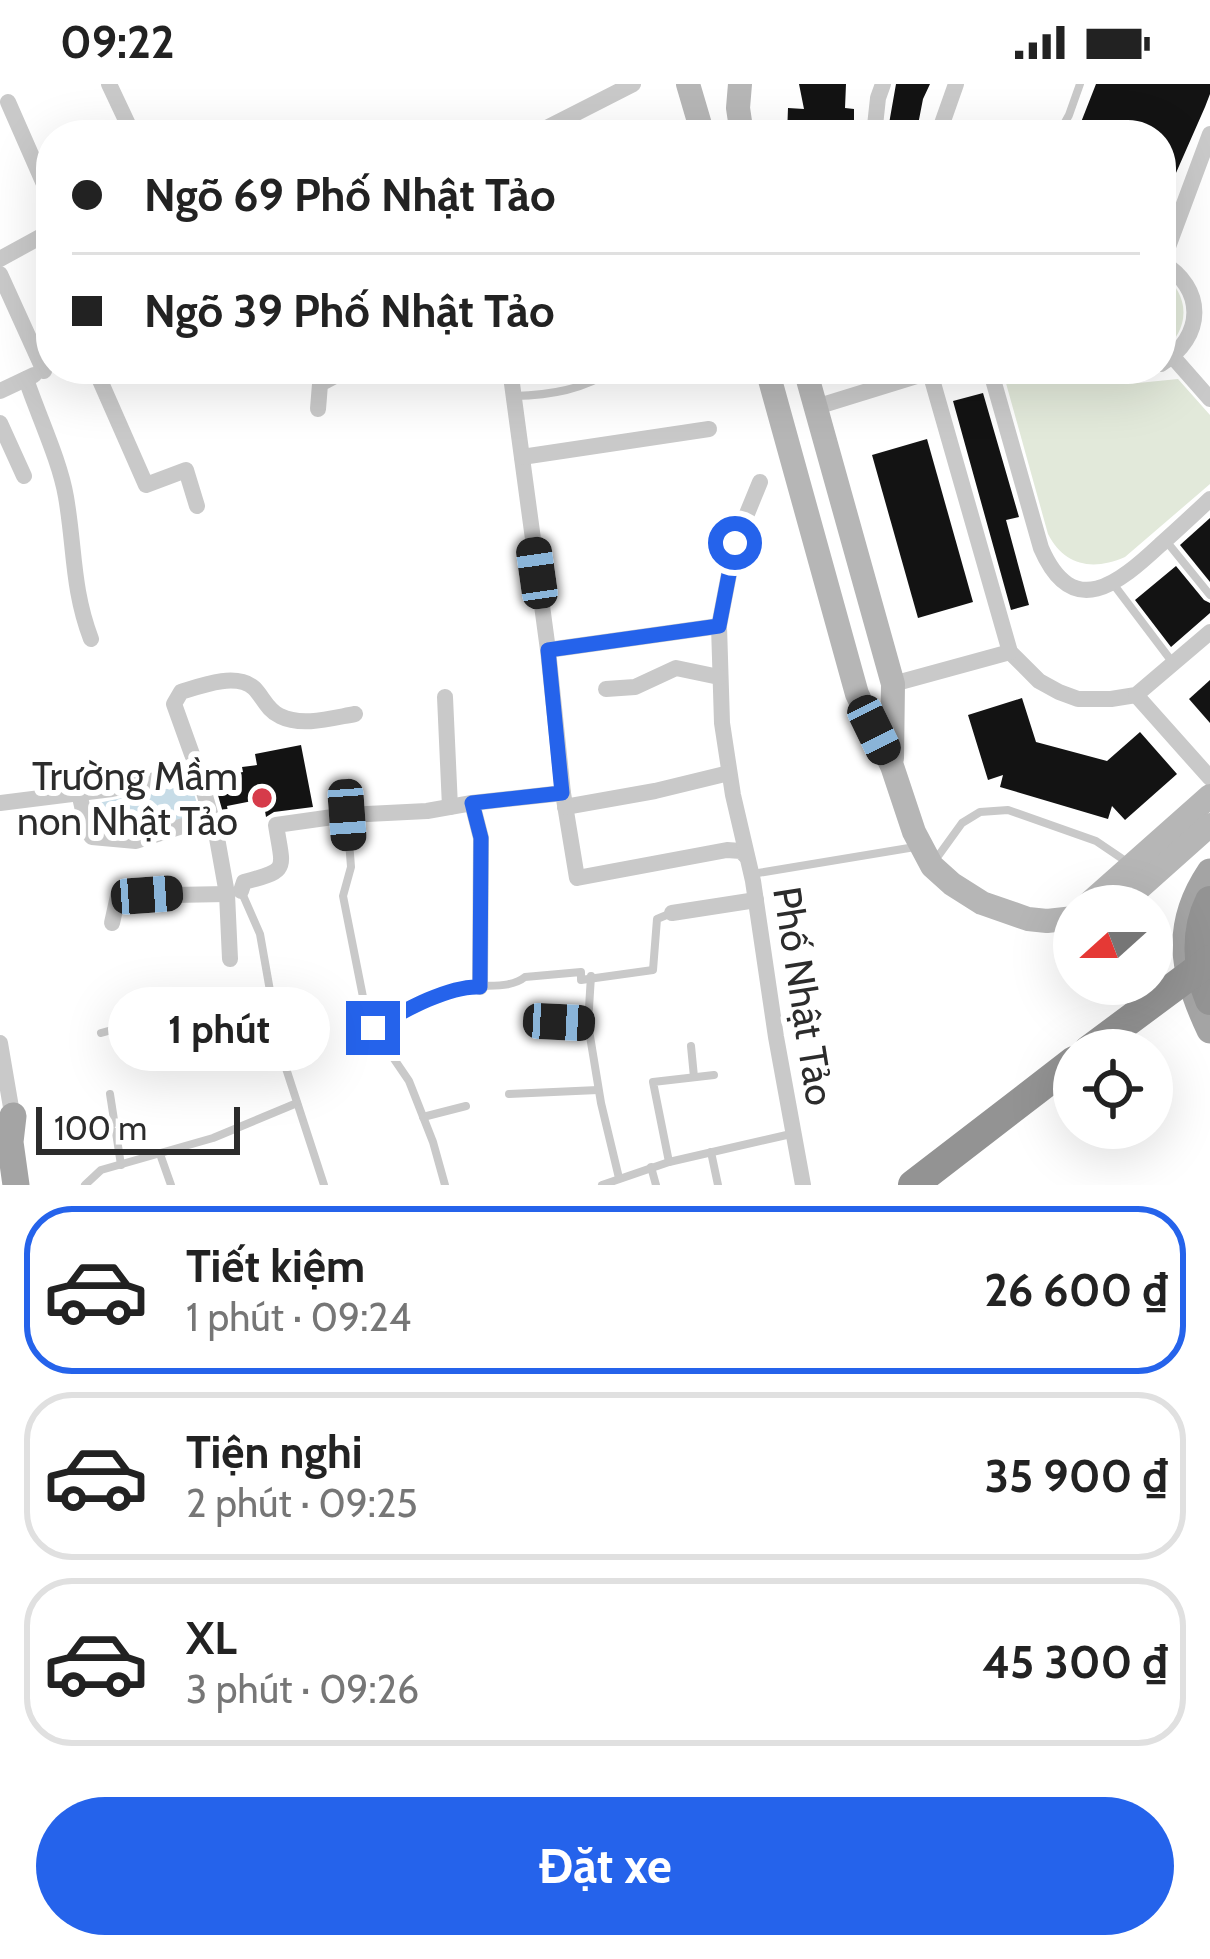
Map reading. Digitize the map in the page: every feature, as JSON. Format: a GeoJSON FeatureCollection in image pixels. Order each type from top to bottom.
{"type":"FeatureCollection","features":[{"type":"Feature","properties":{"kind":"highway"},"geometry":{"type":"LineString","coordinates":[[1127,1029],[1209,984],[1199,952],[1210,901]]}},
{"type":"Feature","properties":{"kind":"highway"},"geometry":{"type":"LineString","coordinates":[[914,1185],[1053,1077]]}},
{"type":"Feature","properties":{"kind":"main road"},"geometry":{"type":"LineString","coordinates":[[1210,872],[1196,896],[1185,939],[1192,988],[1210,1030]]}},
{"type":"Feature","properties":{"kind":"main road"},"geometry":{"type":"LineString","coordinates":[[13,1116],[10,1142],[20,1185]]}},
{"type":"Feature","properties":{"kind":"main road"},"geometry":{"type":"LineString","coordinates":[[0,1167],[2,1185]]}},
{"type":"Feature","properties":{"kind":"street"},"geometry":{"type":"LineString","coordinates":[[109,84],[126,120]]}},
{"type":"Feature","properties":{"kind":"street"},"geometry":{"type":"LineString","coordinates":[[562,120],[633,84]]}},
{"type":"Feature","properties":{"kind":"street"},"geometry":{"type":"LineString","coordinates":[[688,84],[699,120]]}},
{"type":"Feature","properties":{"kind":"street"},"geometry":{"type":"LineString","coordinates":[[877,120],[883,84]]}},
{"type":"Feature","properties":{"kind":"street"},"geometry":{"type":"LineString","coordinates":[[943,120],[956,84]]}},
{"type":"Feature","properties":{"kind":"street"},"geometry":{"type":"LineString","coordinates":[[710,120],[739,96]]}},
{"type":"Feature","properties":{"kind":"street"},"geometry":{"type":"LineString","coordinates":[[8,102],[36,166]]}},
{"type":"Feature","properties":{"kind":"street"},"geometry":{"type":"LineString","coordinates":[[1176,223],[1210,134]]}},
{"type":"Feature","properties":{"kind":"street"},"geometry":{"type":"LineString","coordinates":[[0,259],[36,239]]}},
{"type":"Feature","properties":{"kind":"street"},"geometry":{"type":"LineString","coordinates":[[1176,271],[1194,302],[1194,321],[1189,339],[1176,351]]}},
{"type":"Feature","properties":{"kind":"street"},"geometry":{"type":"LineString","coordinates":[[0,274],[36,345]]}},
{"type":"Feature","properties":{"kind":"street"},"geometry":{"type":"LineString","coordinates":[[1176,368],[1210,399]]}},
{"type":"Feature","properties":{"kind":"street"},"geometry":{"type":"LineString","coordinates":[[0,391],[36,374]]}},
{"type":"Feature","properties":{"kind":"street"},"geometry":{"type":"LineString","coordinates":[[26,379],[66,493],[75,584],[91,639]]}},
{"type":"Feature","properties":{"kind":"street"},"geometry":{"type":"LineString","coordinates":[[102,384],[146,485],[186,470],[197,506]]}},
{"type":"Feature","properties":{"kind":"street"},"geometry":{"type":"LineString","coordinates":[[317,409],[320,384]]}},
{"type":"Feature","properties":{"kind":"street","name":"Phố Nhật Tảo"},"geometry":{"type":"LineString","coordinates":[[512,384],[578,878],[741,851],[756,900],[803,1185]]}},
{"type":"Feature","properties":{"kind":"street"},"geometry":{"type":"LineString","coordinates":[[771,384],[856,694],[892,766],[926,856],[952,884],[982,903],[1028,919],[1053,920]]}},
{"type":"Feature","properties":{"kind":"street"},"geometry":{"type":"LineString","coordinates":[[809,384],[892,684],[892,766]]}},
{"type":"Feature","properties":{"kind":"street"},"geometry":{"type":"LineString","coordinates":[[815,407],[888,384]]}},
{"type":"Feature","properties":{"kind":"street"},"geometry":{"type":"LineString","coordinates":[[936,384],[1010,652],[1039,680],[1059,692],[1094,701],[1136,695],[1210,632]]}},
{"type":"Feature","properties":{"kind":"street"},"geometry":{"type":"LineString","coordinates":[[994,384],[1041,548],[1049,566],[1075,587],[1097,590],[1132,571],[1210,500]]}},
{"type":"Feature","properties":{"kind":"street"},"geometry":{"type":"LineString","coordinates":[[0,423],[24,476]]}},
{"type":"Feature","properties":{"kind":"street"},"geometry":{"type":"LineString","coordinates":[[522,457],[709,429]]}},
{"type":"Feature","properties":{"kind":"street"},"geometry":{"type":"LineString","coordinates":[[748,866],[729,773],[719,626],[735,543],[760,482]]}},
{"type":"Feature","properties":{"kind":"street"},"geometry":{"type":"LineString","coordinates":[[548,650],[719,626]]}},
{"type":"Feature","properties":{"kind":"street"},"geometry":{"type":"LineString","coordinates":[[856,694],[1010,652]]}},
{"type":"Feature","properties":{"kind":"street"},"geometry":{"type":"LineString","coordinates":[[606,689],[634,687],[676,668],[719,676]]}},
{"type":"Feature","properties":{"kind":"street"},"geometry":{"type":"LineString","coordinates":[[230,959],[234,892],[174,704],[181,692],[235,681],[248,683],[283,718],[304,721],[355,714]]}},
{"type":"Feature","properties":{"kind":"street"},"geometry":{"type":"LineString","coordinates":[[1136,695],[1210,778]]}},
{"type":"Feature","properties":{"kind":"street"},"geometry":{"type":"LineString","coordinates":[[445,697],[451,807]]}},
{"type":"Feature","properties":{"kind":"street"},"geometry":{"type":"LineString","coordinates":[[0,803],[112,789],[198,771]]}},
{"type":"Feature","properties":{"kind":"street"},"geometry":{"type":"LineString","coordinates":[[112,922],[118,896],[234,892],[244,882],[280,870],[276,826],[347,815],[428,812],[472,803],[655,790],[729,773]]}},
{"type":"Feature","properties":{"kind":"street"},"geometry":{"type":"LineString","coordinates":[[79,793],[92,837],[136,841],[212,817]]}},
{"type":"Feature","properties":{"kind":"street"},"geometry":{"type":"LineString","coordinates":[[1109,885],[1210,796]]}},
{"type":"Feature","properties":{"kind":"street"},"geometry":{"type":"LineString","coordinates":[[472,803],[481,838],[480,987]]}},
{"type":"Feature","properties":{"kind":"street"},"geometry":{"type":"LineString","coordinates":[[1142,885],[1210,825]]}},
{"type":"Feature","properties":{"kind":"street"},"geometry":{"type":"LineString","coordinates":[[672,913],[756,900]]}},
{"type":"Feature","properties":{"kind":"street"},"geometry":{"type":"LineString","coordinates":[[0,1043],[13,1116]]}},
{"type":"Feature","properties":{"kind":"lane"},"geometry":{"type":"LineString","coordinates":[[1067,120],[1080,84]]}},
{"type":"Feature","properties":{"kind":"lane"},"geometry":{"type":"LineString","coordinates":[[514,396],[586,384]]}},
{"type":"Feature","properties":{"kind":"lane"},"geometry":{"type":"LineString","coordinates":[[1171,547],[1210,596]]}},
{"type":"Feature","properties":{"kind":"lane"},"geometry":{"type":"LineString","coordinates":[[1113,583],[1174,663]]}},
{"type":"Feature","properties":{"kind":"lane"},"geometry":{"type":"LineString","coordinates":[[748,866],[926,856],[980,812],[1008,810],[1096,842],[1131,865]]}},
{"type":"Feature","properties":{"kind":"lane"},"geometry":{"type":"LineString","coordinates":[[347,815],[351,867],[344,896],[365,1007],[373,1028],[409,1082],[446,1185]]}},
{"type":"Feature","properties":{"kind":"lane"},"geometry":{"type":"LineString","coordinates":[[234,892],[260,934],[281,1052],[324,1185]]}},
{"type":"Feature","properties":{"kind":"lane"},"geometry":{"type":"LineString","coordinates":[[373,1028],[406,1009],[469,986],[518,983],[525,976],[581,972],[581,980],[652,970],[657,919],[672,913]]}},
{"type":"Feature","properties":{"kind":"lane"},"geometry":{"type":"LineString","coordinates":[[591,976],[588,1024],[619,1178]]}},
{"type":"Feature","properties":{"kind":"lane"},"geometry":{"type":"LineString","coordinates":[[101,1033],[199,1006],[270,993]]}},
{"type":"Feature","properties":{"kind":"lane"},"geometry":{"type":"LineString","coordinates":[[529,1021],[588,1024]]}},
{"type":"Feature","properties":{"kind":"lane"},"geometry":{"type":"LineString","coordinates":[[691,1046],[694,1077]]}},
{"type":"Feature","properties":{"kind":"lane"},"geometry":{"type":"LineString","coordinates":[[669,1162],[653,1082],[714,1075]]}},
{"type":"Feature","properties":{"kind":"lane"},"geometry":{"type":"LineString","coordinates":[[508,1094],[598,1090]]}},
{"type":"Feature","properties":{"kind":"lane"},"geometry":{"type":"LineString","coordinates":[[110,1094],[121,1165]]}},
{"type":"Feature","properties":{"kind":"lane"},"geometry":{"type":"LineString","coordinates":[[85,1185],[101,1170],[213,1138],[297,1103]]}},
{"type":"Feature","properties":{"kind":"lane"},"geometry":{"type":"LineString","coordinates":[[423,1118],[466,1106]]}},
{"type":"Feature","properties":{"kind":"lane"},"geometry":{"type":"LineString","coordinates":[[602,1185],[669,1162],[794,1133]]}},
{"type":"Feature","properties":{"kind":"lane"},"geometry":{"type":"LineString","coordinates":[[711,1152],[718,1185]]}},
{"type":"Feature","properties":{"kind":"lane"},"geometry":{"type":"LineString","coordinates":[[160,1154],[171,1185]]}},
{"type":"Feature","properties":{"kind":"lane"},"geometry":{"type":"LineString","coordinates":[[651,1167],[656,1185]]}},
{"type":"Feature","properties":{"kind":"green space"},"geometry":{"type":"Polygon","coordinates":[[[1176,288],[1184,312],[1176,337],[1176,288]]]}},
{"type":"Feature","properties":{"kind":"green space"},"geometry":{"type":"Polygon","coordinates":[[[1178,379],[1210,415],[1210,484],[1125,557],[1102,564],[1080,563],[1062,553],[1048,534],[1006,384],[1176,384],[1178,379]]]}},
{"type":"Feature","properties":{"kind":"water"},"geometry":{"type":"Polygon","coordinates":[[[192,787],[200,813],[139,835],[99,831],[98,803],[192,787]]]}},
{"type":"Feature","properties":{"kind":"building"},"geometry":{"type":"Polygon","coordinates":[[[799,84],[846,84],[845,108],[854,109],[854,120],[788,120],[788,108],[804,109],[799,84]]]}},
{"type":"Feature","properties":{"kind":"building"},"geometry":{"type":"Polygon","coordinates":[[[896,84],[930,84],[919,120],[890,120],[896,84]]]}},
{"type":"Feature","properties":{"kind":"building"},"geometry":{"type":"Polygon","coordinates":[[[1096,84],[1210,84],[1176,173],[1176,120],[1082,120],[1096,84]]]}},
{"type":"Feature","properties":{"kind":"building"},"geometry":{"type":"Polygon","coordinates":[[[983,393],[1019,517],[1006,520],[1029,605],[1011,610],[953,401],[983,393]]]}},
{"type":"Feature","properties":{"kind":"building"},"geometry":{"type":"Polygon","coordinates":[[[927,439],[973,602],[918,618],[872,455],[927,439]]]}},
{"type":"Feature","properties":{"kind":"building"},"geometry":{"type":"Polygon","coordinates":[[[1210,518],[1210,582],[1180,545],[1210,518]]]}},
{"type":"Feature","properties":{"kind":"building"},"geometry":{"type":"Polygon","coordinates":[[[1176,566],[1210,603],[1210,613],[1171,647],[1135,600],[1176,566]]]}},
{"type":"Feature","properties":{"kind":"building"},"geometry":{"type":"Polygon","coordinates":[[[1210,680],[1210,723],[1189,699],[1210,680]]]}},
{"type":"Feature","properties":{"kind":"building"},"geometry":{"type":"Polygon","coordinates":[[[1022,698],[1036,742],[1107,761],[1140,732],[1177,774],[1125,820],[1112,806],[1108,819],[1000,787],[1003,775],[988,780],[968,715],[1022,698]]]}},
{"type":"Feature","properties":{"kind":"building"},"geometry":{"type":"Polygon","coordinates":[[[301,745],[313,807],[266,817],[263,799],[227,806],[230,837],[213,778],[257,765],[255,754],[301,745]]]}},
{"type":"Feature","properties":{"kind":"place","name":"Trường Mầm non Nhật Tảo"},"geometry":{"type":"Point","coordinates":[262,798]}},
{"type":"Feature","properties":{"kind":"route"},"geometry":{"type":"LineString","coordinates":[[373,1028],[406,1009],[469,986],[480,987],[481,838],[472,803],[562,793],[548,650],[719,626],[735,543]]}}]}
